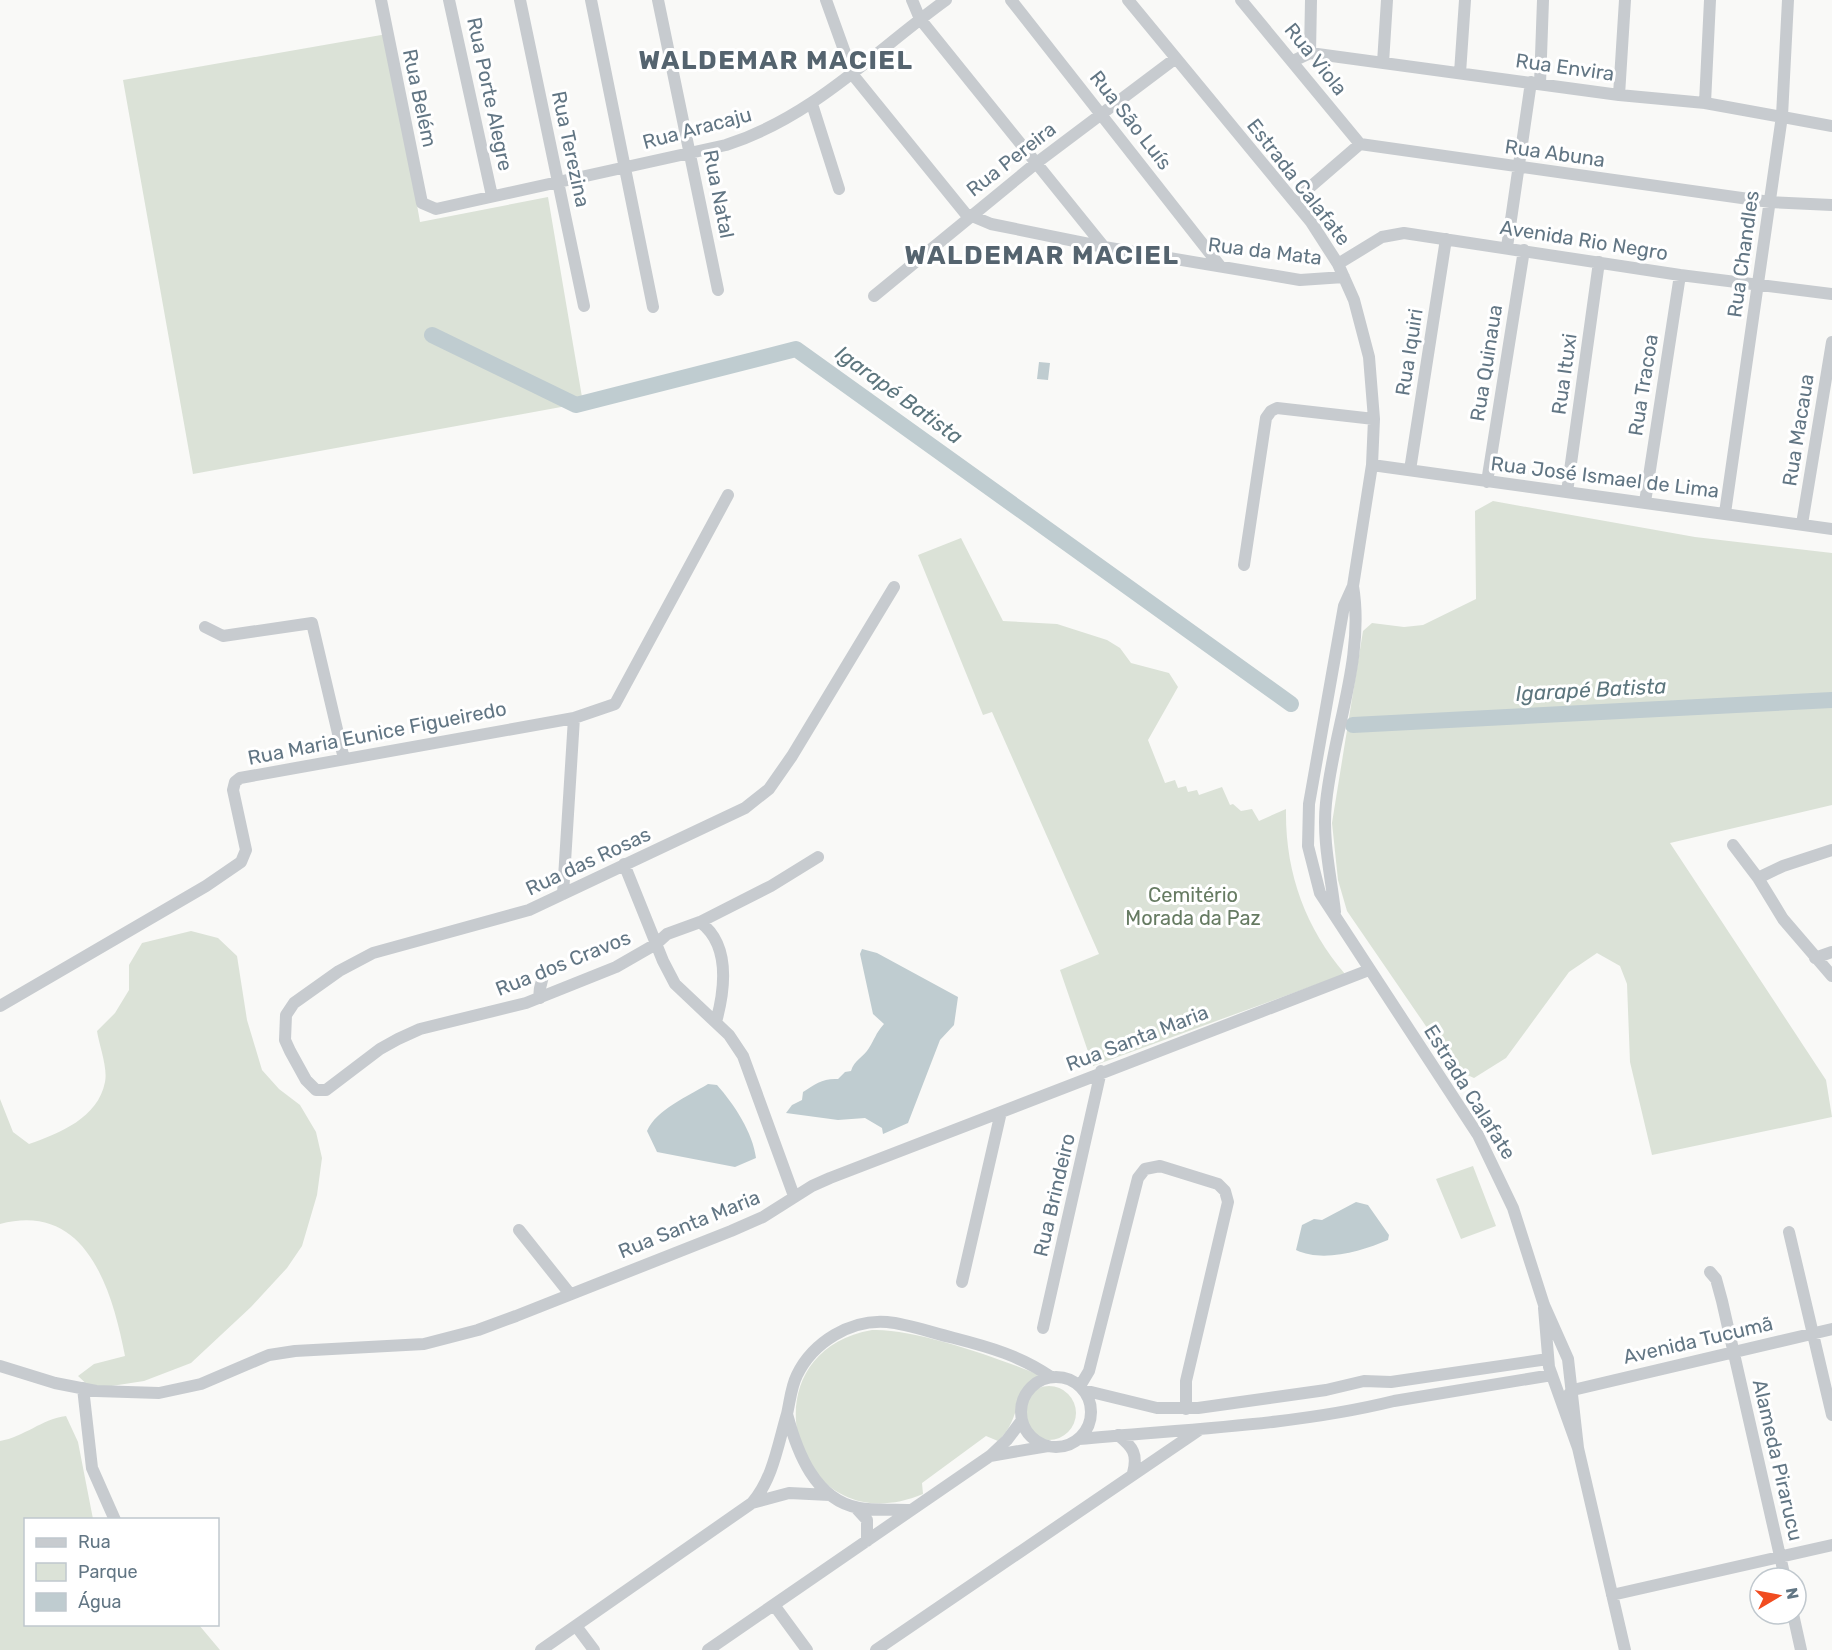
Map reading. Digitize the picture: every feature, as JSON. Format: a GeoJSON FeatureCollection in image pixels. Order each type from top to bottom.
{"type":"FeatureCollection","features":[{"type":"Feature","properties":{"kind":"street","name":"Rua Belém"},"geometry":{"type":"LineString","coordinates":[[381,0],[422,203]]}},
{"type":"Feature","properties":{"kind":"street","name":"Rua Porte Alegre"},"geometry":{"type":"LineString","coordinates":[[449,0],[492,196]]}},
{"type":"Feature","properties":{"kind":"street","name":"Rua Terezina"},"geometry":{"type":"LineString","coordinates":[[520,0],[584,306]]}},
{"type":"Feature","properties":{"kind":"street"},"geometry":{"type":"LineString","coordinates":[[591,0],[653,307]]}},
{"type":"Feature","properties":{"kind":"street","name":"Rua Natal"},"geometry":{"type":"LineString","coordinates":[[658,0],[718,290]]}},
{"type":"Feature","properties":{"kind":"street"},"geometry":{"type":"LineString","coordinates":[[826,0],[853,75],[965,213],[970,215]]}},
{"type":"Feature","properties":{"kind":"street"},"geometry":{"type":"LineString","coordinates":[[912,0],[920,19],[1104,247]]}},
{"type":"Feature","properties":{"kind":"street","name":"Rua Aracaju"},"geometry":{"type":"LineString","coordinates":[[422,203],[436,209],[751,137],[812,104],[853,75],[946,0]]}},
{"type":"Feature","properties":{"kind":"street","name":"Rua São Luís"},"geometry":{"type":"LineString","coordinates":[[1011,0],[1220,266]]}},
{"type":"Feature","properties":{"kind":"street","name":"Estrada Calafate"},"geometry":{"type":"LineString","coordinates":[[1128,0],[1294,201],[1338,264],[1363,328],[1366,379],[1374,419],[1372,465],[1353,586],[1344,606],[1309,804],[1308,846],[1320,892],[1478,1135],[1514,1208],[1544,1305],[1564,1347],[1573,1390],[1578,1448]]}},
{"type":"Feature","properties":{"kind":"street","name":"Rua Viola"},"geometry":{"type":"LineString","coordinates":[[1241,0],[1360,144]]}},
{"type":"Feature","properties":{"kind":"street"},"geometry":{"type":"LineString","coordinates":[[1293,61],[1310,53],[1311,0]]}},
{"type":"Feature","properties":{"kind":"street"},"geometry":{"type":"LineString","coordinates":[[1383,63],[1387,0]]}},
{"type":"Feature","properties":{"kind":"street"},"geometry":{"type":"LineString","coordinates":[[1460,73],[1465,0]]}},
{"type":"Feature","properties":{"kind":"street"},"geometry":{"type":"LineString","coordinates":[[1507,247],[1535,83],[1543,0]]}},
{"type":"Feature","properties":{"kind":"street"},"geometry":{"type":"LineString","coordinates":[[1619,95],[1625,0]]}},
{"type":"Feature","properties":{"kind":"street"},"geometry":{"type":"LineString","coordinates":[[1705,103],[1710,0]]}},
{"type":"Feature","properties":{"kind":"street","name":"Rua Chandles"},"geometry":{"type":"LineString","coordinates":[[1725,513],[1782,116],[1788,0]]}},
{"type":"Feature","properties":{"kind":"street","name":"Rua Envira"},"geometry":{"type":"LineString","coordinates":[[1310,53],[1619,95],[1705,103],[1832,126]]}},
{"type":"Feature","properties":{"kind":"street","name":"Rua Pereira"},"geometry":{"type":"LineString","coordinates":[[874,296],[970,215],[1176,58]]}},
{"type":"Feature","properties":{"kind":"street"},"geometry":{"type":"LineString","coordinates":[[812,104],[839,189]]}},
{"type":"Feature","properties":{"kind":"street"},"geometry":{"type":"LineString","coordinates":[[1294,201],[1360,144]]}},
{"type":"Feature","properties":{"kind":"street","name":"Rua Abuna"},"geometry":{"type":"LineString","coordinates":[[1360,144],[1770,202],[1832,205]]}},
{"type":"Feature","properties":{"kind":"street","name":"Rua da Mata"},"geometry":{"type":"LineString","coordinates":[[970,215],[991,224],[1104,247],[1300,280],[1344,277]]}},
{"type":"Feature","properties":{"kind":"street","name":"Avenida Rio Negro"},"geometry":{"type":"LineString","coordinates":[[1338,264],[1382,237],[1394,234],[1507,247],[1680,275],[1832,294]]}},
{"type":"Feature","properties":{"kind":"street","name":"Rua Iquiri"},"geometry":{"type":"LineString","coordinates":[[1410,470],[1446,239]]}},
{"type":"Feature","properties":{"kind":"street","name":"Rua Quinaua"},"geometry":{"type":"LineString","coordinates":[[1487,482],[1524,250]]}},
{"type":"Feature","properties":{"kind":"street","name":"Rua Ituxi"},"geometry":{"type":"LineString","coordinates":[[1567,492],[1599,262]]}},
{"type":"Feature","properties":{"kind":"street","name":"Rua Tracoa"},"geometry":{"type":"LineString","coordinates":[[1645,502],[1680,275]]}},
{"type":"Feature","properties":{"kind":"street","name":"Rua Macaua"},"geometry":{"type":"LineString","coordinates":[[1802,524],[1832,342]]}},
{"type":"Feature","properties":{"kind":"street"},"geometry":{"type":"LineString","coordinates":[[1244,565],[1266,418],[1270,411],[1277,408],[1374,419]]}},
{"type":"Feature","properties":{"kind":"street","name":"Rua José Ismael de Lima"},"geometry":{"type":"LineString","coordinates":[[1372,465],[1832,529]]}},
{"type":"Feature","properties":{"kind":"street","name":"Rua Maria Eunice Figueiredo"},"geometry":{"type":"LineString","coordinates":[[0,1006],[206,886],[241,862],[246,850],[234,797],[233,786],[238,780],[574,718],[610,708],[619,700],[728,495]]}},
{"type":"Feature","properties":{"kind":"street","name":"Estrada Calafate"},"geometry":{"type":"LineString","coordinates":[[1335,912],[1327,861],[1325,804],[1352,658],[1356,608],[1353,586]]}},
{"type":"Feature","properties":{"kind":"street","name":"Rua das Rosas"},"geometry":{"type":"LineString","coordinates":[[319,1091],[306,1080],[285,1040],[287,1011],[305,994],[354,962],[373,953],[512,916],[745,808],[762,796],[792,756],[894,587]]}},
{"type":"Feature","properties":{"kind":"street"},"geometry":{"type":"LineString","coordinates":[[205,627],[223,636],[312,623],[344,759]]}},
{"type":"Feature","properties":{"kind":"street"},"geometry":{"type":"LineString","coordinates":[[563,894],[574,718]]}},
{"type":"Feature","properties":{"kind":"street"},"geometry":{"type":"LineString","coordinates":[[1733,845],[1758,878],[1783,919],[1832,976]]}},
{"type":"Feature","properties":{"kind":"street"},"geometry":{"type":"LineString","coordinates":[[1758,878],[1783,866],[1832,850]]}},
{"type":"Feature","properties":{"kind":"street","name":"Rua dos Cravos"},"geometry":{"type":"LineString","coordinates":[[319,1091],[326,1090],[380,1049],[420,1029],[504,1010],[616,967],[656,944],[667,934],[700,922],[771,886],[818,857]]}},
{"type":"Feature","properties":{"kind":"street"},"geometry":{"type":"LineString","coordinates":[[624,864],[656,944],[675,984],[729,1035],[748,1067],[794,1196]]}},
{"type":"Feature","properties":{"kind":"street"},"geometry":{"type":"LineString","coordinates":[[700,922],[715,937],[723,963],[722,995],[716,1022]]}},
{"type":"Feature","properties":{"kind":"street"},"geometry":{"type":"LineString","coordinates":[[1815,958],[1832,952]]}},
{"type":"Feature","properties":{"kind":"street"},"geometry":{"type":"LineString","coordinates":[[540,998],[538,990],[544,976],[543,970]]}},
{"type":"Feature","properties":{"kind":"street","name":"Rua Santa Maria"},"geometry":{"type":"LineString","coordinates":[[0,1366],[55,1383],[106,1393],[159,1393],[201,1384],[269,1355],[295,1351],[424,1344],[478,1330],[751,1222],[830,1178],[1101,1071],[1369,970]]}},
{"type":"Feature","properties":{"kind":"street","name":"Rua Brindeiro"},"geometry":{"type":"LineString","coordinates":[[1043,1328],[1101,1071]]}},
{"type":"Feature","properties":{"kind":"street"},"geometry":{"type":"LineString","coordinates":[[962,1282],[988,1174],[1000,1112]]}},
{"type":"Feature","properties":{"kind":"street"},"geometry":{"type":"LineString","coordinates":[[1079,1439],[1090,1419],[1090,1404],[1082,1388],[1089,1371],[1138,1178],[1145,1169],[1160,1166],[1218,1184],[1225,1191],[1228,1202],[1186,1381],[1186,1409]]}},
{"type":"Feature","properties":{"kind":"street"},"geometry":{"type":"LineString","coordinates":[[519,1230],[570,1294]]}},
{"type":"Feature","properties":{"kind":"street"},"geometry":{"type":"LineString","coordinates":[[1789,1232],[1832,1415]]}},
{"type":"Feature","properties":{"kind":"street","name":"Alameda Pirarucu"},"geometry":{"type":"LineString","coordinates":[[1710,1272],[1716,1279],[1722,1301],[1782,1566]]}},
{"type":"Feature","properties":{"kind":"street","name":"Estrada Calafate"},"geometry":{"type":"LineString","coordinates":[[1544,1305],[1547,1353],[1552,1375],[1578,1448],[1625,1650]]}},
{"type":"Feature","properties":{"kind":"street"},"geometry":{"type":"LineString","coordinates":[[752,1503],[767,1480],[797,1374],[814,1351],[840,1332],[868,1323],[896,1323],[994,1348],[1026,1361],[1051,1377]]}},
{"type":"Feature","properties":{"kind":"street","name":"Avenida Tucumã"},"geometry":{"type":"LineString","coordinates":[[1558,1393],[1565,1396],[1573,1390],[1832,1329]]}},
{"type":"Feature","properties":{"kind":"street"},"geometry":{"type":"LineString","coordinates":[[1048,1446],[1031,1437],[1022,1420],[1021,1407],[1025,1395],[1033,1385],[1051,1377],[1067,1378],[1082,1388],[1140,1405],[1186,1409],[1220,1406],[1364,1381],[1391,1382],[1547,1353],[1549,1344],[1557,1342],[1564,1347]]}},
{"type":"Feature","properties":{"kind":"street"},"geometry":{"type":"LineString","coordinates":[[990,1456],[1067,1445],[1079,1439],[1294,1418],[1552,1375]]}},
{"type":"Feature","properties":{"kind":"street"},"geometry":{"type":"LineString","coordinates":[[1355,1384],[1353,1394],[1360,1408]]}},
{"type":"Feature","properties":{"kind":"street"},"geometry":{"type":"LineString","coordinates":[[83,1388],[92,1468],[114,1518]]}},
{"type":"Feature","properties":{"kind":"street"},"geometry":{"type":"LineString","coordinates":[[1289,1394],[1296,1404],[1294,1418]]}},
{"type":"Feature","properties":{"kind":"street"},"geometry":{"type":"LineString","coordinates":[[787,1414],[798,1452],[809,1471],[830,1495],[856,1508],[867,1520],[867,1541]]}},
{"type":"Feature","properties":{"kind":"street"},"geometry":{"type":"LineString","coordinates":[[708,1650],[990,1456],[1007,1440],[1022,1420]]}},
{"type":"Feature","properties":{"kind":"street"},"geometry":{"type":"LineString","coordinates":[[876,1650],[1202,1428]]}},
{"type":"Feature","properties":{"kind":"street"},"geometry":{"type":"LineString","coordinates":[[1118,1435],[1134,1450],[1136,1460],[1133,1473]]}},
{"type":"Feature","properties":{"kind":"street"},"geometry":{"type":"LineString","coordinates":[[541,1650],[752,1503],[789,1492],[830,1495]]}},
{"type":"Feature","properties":{"kind":"street"},"geometry":{"type":"LineString","coordinates":[[856,1508],[910,1510]]}},
{"type":"Feature","properties":{"kind":"street"},"geometry":{"type":"LineString","coordinates":[[1612,1595],[1832,1545]]}},
{"type":"Feature","properties":{"kind":"street"},"geometry":{"type":"LineString","coordinates":[[774,1605],[807,1650]]}},
{"type":"Feature","properties":{"kind":"street"},"geometry":{"type":"LineString","coordinates":[[576,1626],[594,1650]]}},
{"type":"Feature","properties":{"kind":"street"},"geometry":{"type":"LineString","coordinates":[[1796,1626],[1801,1650]]}},
{"type":"Feature","properties":{"kind":"green space"},"geometry":{"type":"Polygon","coordinates":[[[387,34],[420,222],[548,197],[583,403],[193,474],[123,80],[387,34]]]}},
{"type":"Feature","properties":{"kind":"green space"},"geometry":{"type":"Polygon","coordinates":[[[1493,501],[1695,537],[1832,553],[1832,805],[1670,843],[1826,1080],[1832,1117],[1652,1155],[1630,1062],[1627,984],[1620,966],[1597,953],[1569,972],[1506,1058],[1474,1078],[1456,1070],[1347,911],[1338,880],[1332,823],[1363,631],[1372,623],[1404,627],[1423,625],[1476,599],[1475,511],[1493,501]]]}},
{"type":"Feature","properties":{"kind":"green space","name":"Cemitério Morada da Paz"},"geometry":{"type":"Polygon","coordinates":[[[961,538],[1003,621],[1057,624],[1107,640],[1120,648],[1131,663],[1169,673],[1178,687],[1148,740],[1165,783],[1175,780],[1178,788],[1186,786],[1188,792],[1197,790],[1199,795],[1222,787],[1230,805],[1233,804],[1241,811],[1252,809],[1259,821],[1286,809],[1289,855],[1300,898],[1319,937],[1345,974],[1093,1066],[1060,970],[1099,954],[992,712],[983,715],[918,555],[961,538]]]}},
{"type":"Feature","properties":{"kind":"green space"},"geometry":{"type":"Polygon","coordinates":[[[191,931],[218,938],[237,956],[247,1020],[262,1070],[279,1089],[300,1105],[316,1132],[322,1158],[317,1195],[302,1246],[287,1268],[251,1307],[191,1363],[144,1381],[92,1389],[78,1376],[94,1364],[125,1356],[112,1304],[90,1256],[74,1238],[54,1226],[30,1220],[0,1224],[0,1099],[13,1132],[29,1144],[65,1129],[86,1115],[101,1095],[106,1076],[97,1031],[115,1013],[129,990],[129,965],[142,943],[191,931]]]}},
{"type":"Feature","properties":{"kind":"green space"},"geometry":{"type":"Polygon","coordinates":[[[1473,1166],[1496,1226],[1461,1239],[1436,1179],[1473,1166]]]}},
{"type":"Feature","properties":{"kind":"green space"},"geometry":{"type":"Polygon","coordinates":[[[872,1330],[933,1339],[980,1353],[1039,1375],[1025,1389],[1011,1424],[998,1441],[986,1436],[922,1483],[923,1494],[878,1503],[842,1494],[815,1472],[800,1441],[796,1406],[806,1373],[831,1346],[872,1330]]]}},
{"type":"Feature","properties":{"kind":"green space"},"geometry":{"type":"Polygon","coordinates":[[[1044,1386],[1054,1386],[1064,1390],[1072,1398],[1076,1413],[1072,1428],[1064,1436],[1054,1440],[1044,1440],[1034,1436],[1026,1428],[1022,1418],[1022,1408],[1026,1398],[1034,1390],[1044,1386]]]}},
{"type":"Feature","properties":{"kind":"green space"},"geometry":{"type":"Polygon","coordinates":[[[66,1416],[78,1442],[93,1518],[24,1518],[24,1626],[200,1626],[220,1650],[0,1650],[0,1441],[66,1416]]]}},
{"type":"Feature","properties":{"kind":"water"},"geometry":{"type":"Polygon","coordinates":[[[1039,362],[1050,363],[1048,380],[1037,379],[1039,362]]]}},
{"type":"Feature","properties":{"kind":"water"},"geometry":{"type":"Polygon","coordinates":[[[862,949],[877,953],[958,997],[954,1025],[940,1040],[908,1123],[883,1134],[882,1128],[865,1118],[838,1120],[786,1113],[792,1105],[802,1100],[803,1092],[811,1086],[823,1081],[838,1079],[845,1072],[851,1071],[884,1024],[873,1014],[860,954],[862,949]]]}},
{"type":"Feature","properties":{"kind":"water"},"geometry":{"type":"Polygon","coordinates":[[[708,1084],[717,1085],[736,1110],[747,1129],[756,1158],[735,1167],[657,1152],[647,1131],[652,1123],[673,1104],[708,1084]]]}},
{"type":"Feature","properties":{"kind":"water"},"geometry":{"type":"Polygon","coordinates":[[[1356,1202],[1368,1205],[1389,1235],[1388,1240],[1342,1254],[1318,1255],[1296,1250],[1302,1225],[1314,1219],[1322,1220],[1356,1202]]]}},
{"type":"Feature","properties":{"kind":"waterway","name":"Igarapé Batista"},"geometry":{"type":"LineString","coordinates":[[432,335],[576,405],[796,349],[1291,704]]}},
{"type":"Feature","properties":{"kind":"waterway","name":"Igarapé Batista"},"geometry":{"type":"LineString","coordinates":[[1353,725],[1832,700]]}},
{"type":"Feature","properties":{"kind":"district","name":"WALDEMAR MACIEL"},"geometry":{"type":"Point","coordinates":[776,60]}},
{"type":"Feature","properties":{"kind":"district","name":"WALDEMAR MACIEL"},"geometry":{"type":"Point","coordinates":[1042,255]}}]}
